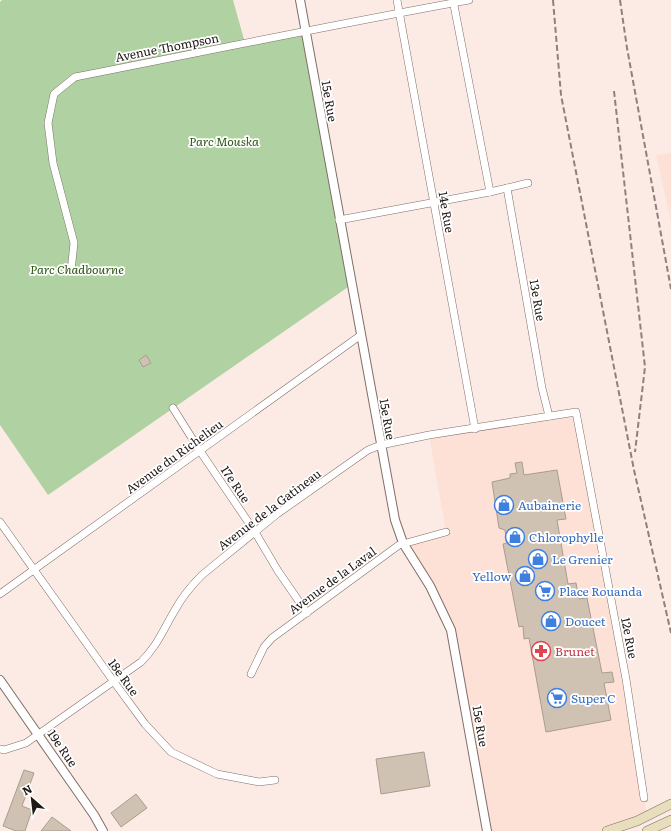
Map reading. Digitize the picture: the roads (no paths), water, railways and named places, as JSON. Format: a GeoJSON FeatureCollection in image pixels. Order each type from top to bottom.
{"type":"FeatureCollection","features":[{"type":"Feature","properties":{"kind":"main road"},"geometry":{"type":"LineString","coordinates":[[607,831],[637,821],[671,804]]}},
{"type":"Feature","properties":{"kind":"main road"},"geometry":{"type":"LineString","coordinates":[[647,831],[671,820]]}},
{"type":"Feature","properties":{"kind":"street","name":"15e Rue"},"geometry":{"type":"LineString","coordinates":[[300,0],[394,520],[403,544],[430,586],[451,630],[487,831]]}},
{"type":"Feature","properties":{"kind":"street","name":"14e Rue"},"geometry":{"type":"LineString","coordinates":[[397,0],[475,429]]}},
{"type":"Feature","properties":{"kind":"street","name":"Avenue Thompson"},"geometry":{"type":"LineString","coordinates":[[71,271],[74,243],[53,163],[48,123],[54,94],[75,76],[261,41],[305,30],[400,13],[453,1],[469,0]]}},
{"type":"Feature","properties":{"kind":"street"},"geometry":{"type":"LineString","coordinates":[[453,1],[490,192]]}},
{"type":"Feature","properties":{"kind":"street"},"geometry":{"type":"LineString","coordinates":[[339,220],[490,192],[528,183]]}},
{"type":"Feature","properties":{"kind":"street","name":"13e Rue"},"geometry":{"type":"LineString","coordinates":[[506,188],[542,388],[549,416]]}},
{"type":"Feature","properties":{"kind":"street","name":"Avenue du Richelieu"},"geometry":{"type":"LineString","coordinates":[[0,594],[361,335]]}},
{"type":"Feature","properties":{"kind":"street","name":"17e Rue"},"geometry":{"type":"LineString","coordinates":[[173,408],[255,532],[278,571],[307,613]]}},
{"type":"Feature","properties":{"kind":"street","name":"Avenue de la Gatineau"},"geometry":{"type":"LineString","coordinates":[[0,749],[4,750],[26,743],[141,662],[154,648],[175,609],[191,586],[202,575],[255,532],[368,450],[381,444],[576,412]]}},
{"type":"Feature","properties":{"kind":"street","name":"12e Rue"},"geometry":{"type":"LineString","coordinates":[[576,412],[626,679],[644,798]]}},
{"type":"Feature","properties":{"kind":"street","name":"18e Rue"},"geometry":{"type":"LineString","coordinates":[[0,522],[145,724],[171,752],[217,774],[259,782],[275,780]]}},
{"type":"Feature","properties":{"kind":"street","name":"Avenue de la Laval"},"geometry":{"type":"LineString","coordinates":[[251,674],[264,648],[272,638],[403,544],[446,532]]}},
{"type":"Feature","properties":{"kind":"street","name":"19e Rue"},"geometry":{"type":"LineString","coordinates":[[0,680],[100,823],[103,831]]}},
{"type":"Feature","properties":{"kind":"railway"},"geometry":{"type":"LineString","coordinates":[[553,0],[561,95],[634,470],[671,633]]}},
{"type":"Feature","properties":{"kind":"railway"},"geometry":{"type":"LineString","coordinates":[[620,0],[627,48],[671,289]]}},
{"type":"Feature","properties":{"kind":"railway"},"geometry":{"type":"LineString","coordinates":[[614,91],[645,367],[635,452]]}},
{"type":"Feature","properties":{"kind":"place","name":"Aubainerie"},"geometry":{"type":"Point","coordinates":[504,505]}},
{"type":"Feature","properties":{"kind":"place","name":"Chlorophylle"},"geometry":{"type":"Point","coordinates":[515,537]}},
{"type":"Feature","properties":{"kind":"place","name":"Le Grenier"},"geometry":{"type":"Point","coordinates":[538,559]}},
{"type":"Feature","properties":{"kind":"place","name":"Yellow"},"geometry":{"type":"Point","coordinates":[525,576]}},
{"type":"Feature","properties":{"kind":"place","name":"Place Rouanda"},"geometry":{"type":"Point","coordinates":[545,591]}},
{"type":"Feature","properties":{"kind":"place","name":"Doucet"},"geometry":{"type":"Point","coordinates":[551,621]}},
{"type":"Feature","properties":{"kind":"place","name":"Brunet"},"geometry":{"type":"Point","coordinates":[541,651]}},
{"type":"Feature","properties":{"kind":"place","name":"Super C"},"geometry":{"type":"Point","coordinates":[557,698]}},
{"type":"Feature","properties":{"kind":"park label","name":"Parc Mouska"},"geometry":{"type":"Point","coordinates":[224,141]}},
{"type":"Feature","properties":{"kind":"park label","name":"Parc Chadbourne"},"geometry":{"type":"Point","coordinates":[77,269]}}]}
